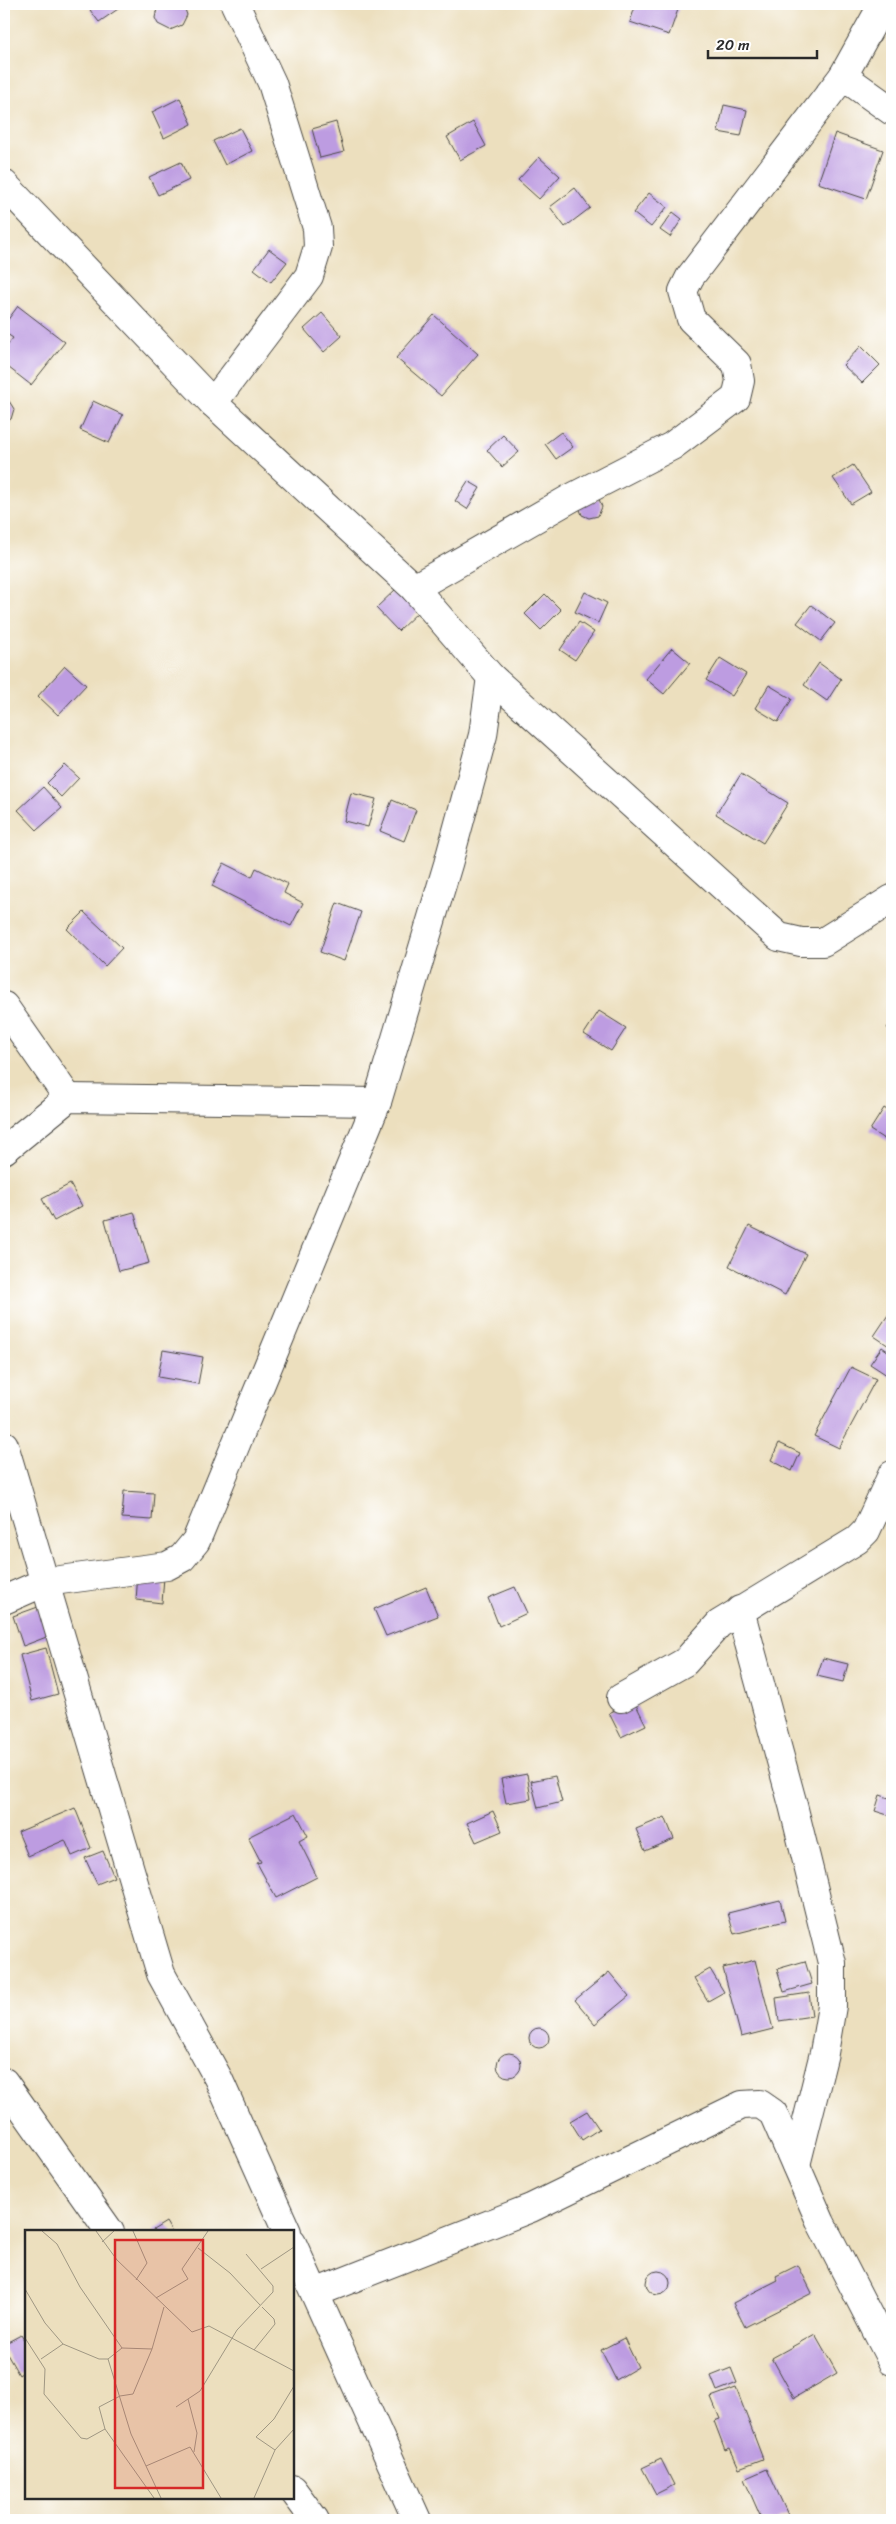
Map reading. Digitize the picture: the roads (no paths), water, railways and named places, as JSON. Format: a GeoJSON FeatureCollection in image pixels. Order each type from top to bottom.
{"type":"FeatureCollection","features":[{"type":"Feature","properties":{"kind":"street"},"geometry":{"type":"LineString","coordinates":[[213,403],[309,276],[318,247],[318,228],[272,82],[235,4]]}},
{"type":"Feature","properties":{"kind":"street"},"geometry":{"type":"LineString","coordinates":[[414,588],[572,498],[672,446],[736,398],[740,382],[737,364],[691,318],[683,291],[690,277],[843,76],[883,4]]}},
{"type":"Feature","properties":{"kind":"street"},"geometry":{"type":"LineString","coordinates":[[843,76],[892,111]]}},
{"type":"Feature","properties":{"kind":"street"},"geometry":{"type":"LineString","coordinates":[[4,184],[213,403],[414,588],[491,677],[778,937],[802,942],[823,942],[892,899]]}},
{"type":"Feature","properties":{"kind":"street"},"geometry":{"type":"LineString","coordinates":[[4,1600],[45,1582],[167,1566],[182,1558],[196,1541],[377,1102],[448,864],[483,736],[491,677]]}},
{"type":"Feature","properties":{"kind":"street"},"geometry":{"type":"LineString","coordinates":[[4,1006],[68,1098]]}},
{"type":"Feature","properties":{"kind":"street"},"geometry":{"type":"LineString","coordinates":[[4,1150],[68,1098],[377,1102]]}},
{"type":"Feature","properties":{"kind":"street"},"geometry":{"type":"LineString","coordinates":[[4,1445],[161,1974],[218,2078],[287,2230]]}},
{"type":"Feature","properties":{"kind":"street"},"geometry":{"type":"LineString","coordinates":[[621,1698],[685,1662],[719,1624],[857,1540],[866,1531],[892,1475]]}},
{"type":"Feature","properties":{"kind":"street"},"geometry":{"type":"LineString","coordinates":[[740,1610],[793,1805],[832,1963],[832,2006],[824,2053],[796,2165]]}},
{"type":"Feature","properties":{"kind":"street"},"geometry":{"type":"LineString","coordinates":[[4,2082],[109,2230]]}},
{"type":"Feature","properties":{"kind":"street"},"geometry":{"type":"LineString","coordinates":[[315,2293],[531,2208],[742,2105],[760,2104],[773,2113],[822,2223],[892,2361]]}},
{"type":"Feature","properties":{"kind":"street"},"geometry":{"type":"LineString","coordinates":[[294,2247],[417,2520]]}},
{"type":"Feature","properties":{"kind":"street"},"geometry":{"type":"LineString","coordinates":[[294,2492],[315,2520]]}}]}
